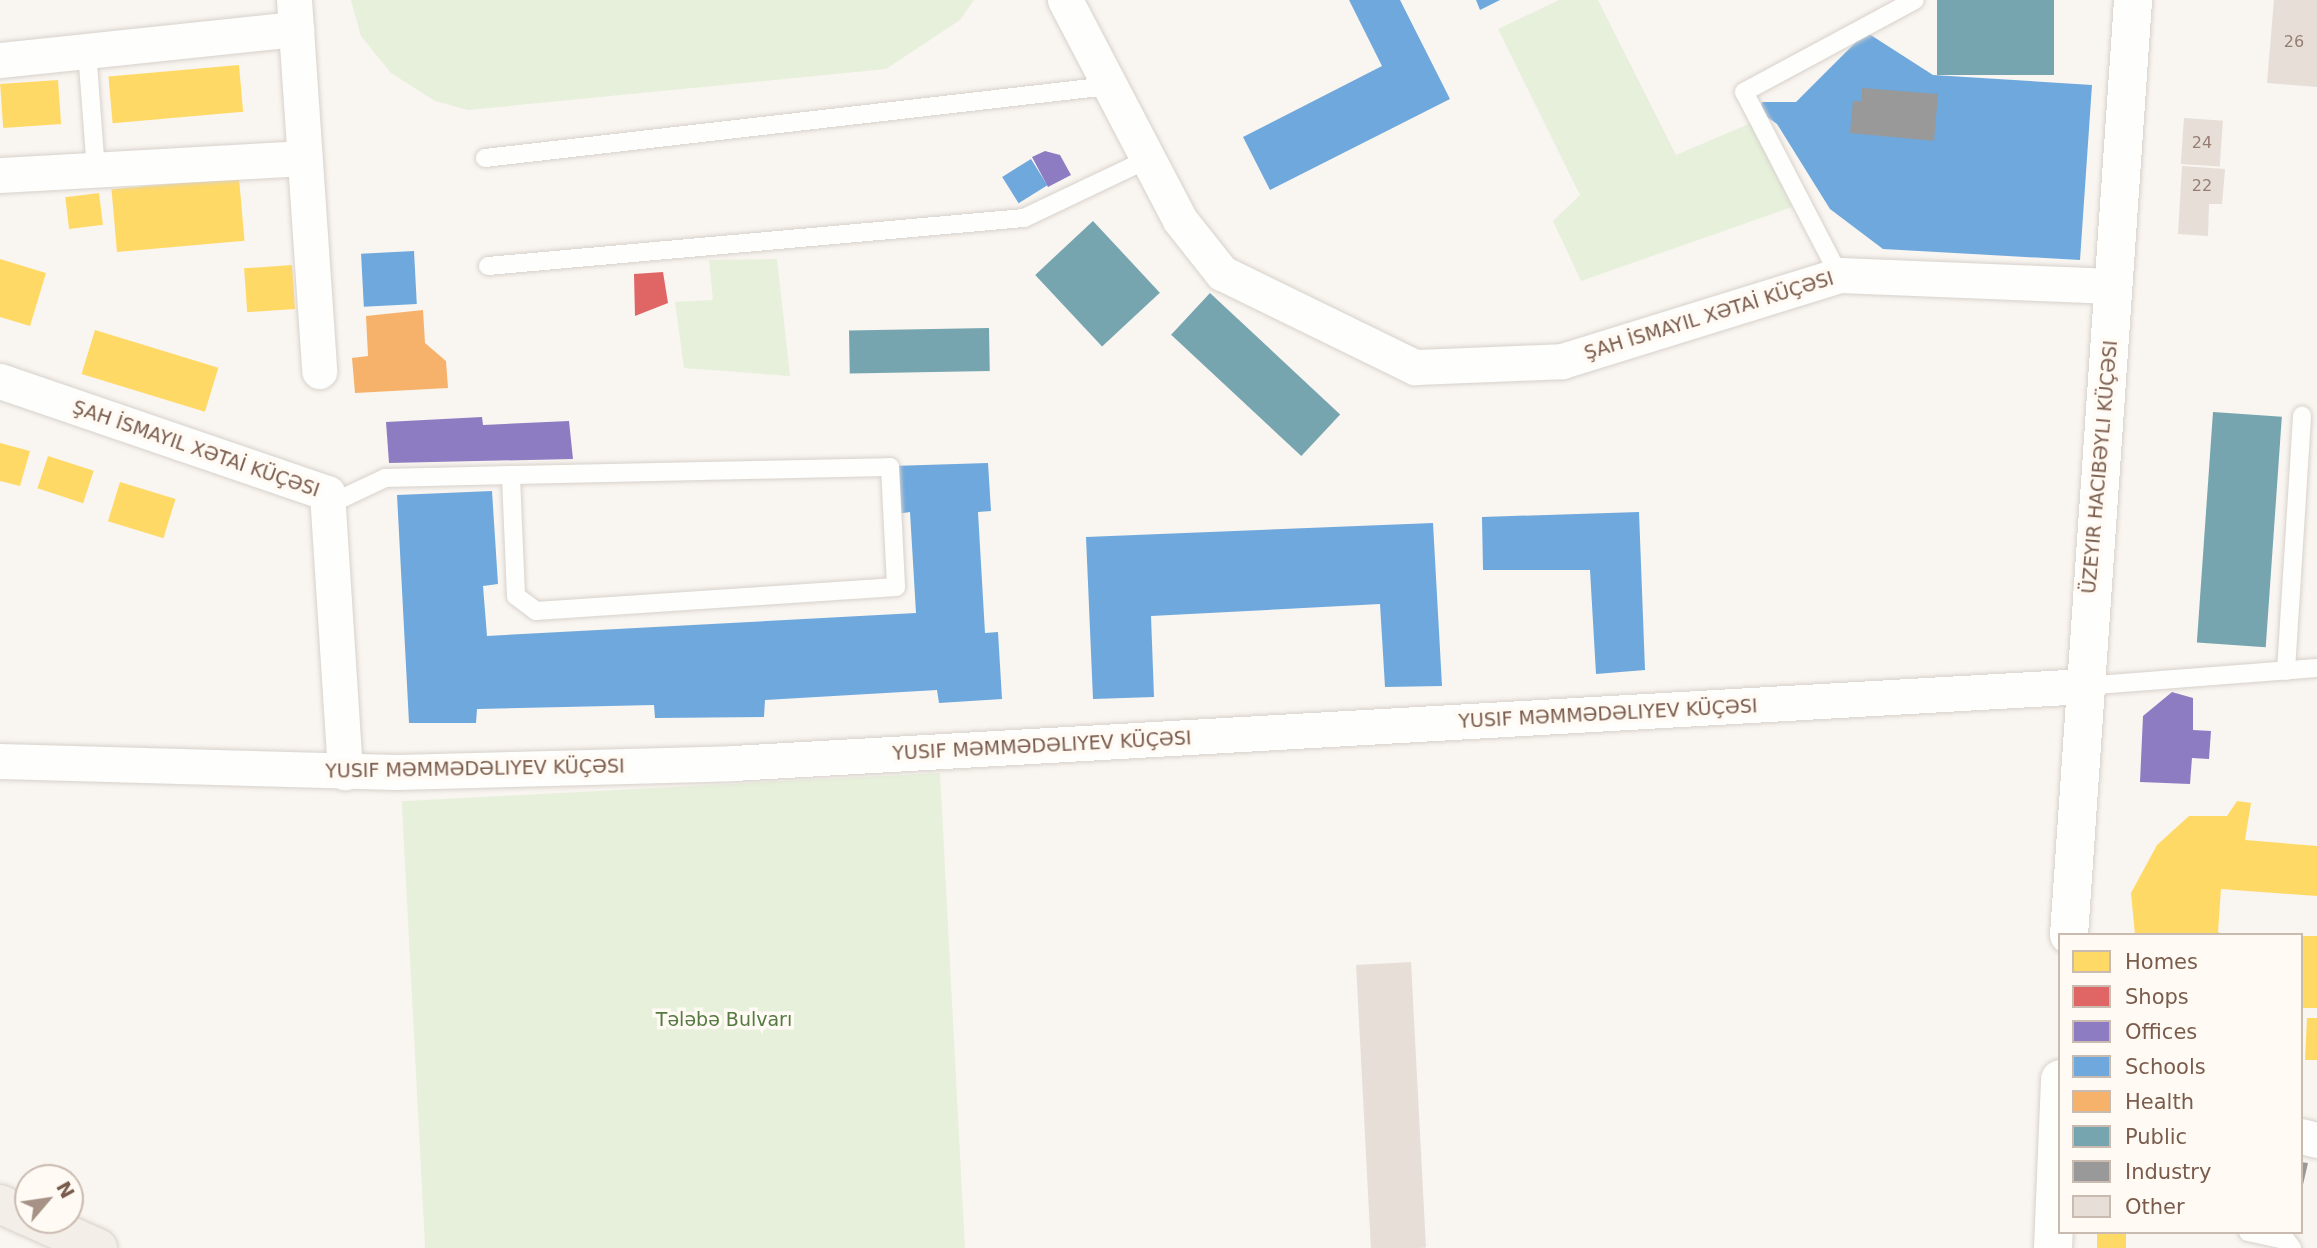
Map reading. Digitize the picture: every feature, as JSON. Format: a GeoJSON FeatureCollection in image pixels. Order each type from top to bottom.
{"type":"FeatureCollection","features":[{"type":"Feature","properties":{"kind":"main road"},"geometry":{"type":"LineString","coordinates":[[2069,933],[2083,686],[2115,286],[2133,0]]}},
{"type":"Feature","properties":{"kind":"main road"},"geometry":{"type":"LineString","coordinates":[[2053,1248],[2058,1127]]}},
{"type":"Feature","properties":{"kind":"main road"},"geometry":{"type":"LineString","coordinates":[[66,1234],[98,1248]]}},
{"type":"Feature","properties":{"kind":"street","name":"ŞAH İSMAYIL XƏTAİ KÜÇƏSI"},"geometry":{"type":"LineString","coordinates":[[1065,0],[1181,220],[1223,273],[1415,367],[1562,361],[1839,275],[2115,286]]}},
{"type":"Feature","properties":{"kind":"street"},"geometry":{"type":"LineString","coordinates":[[0,60],[87,51],[295,15],[319,370]]}},
{"type":"Feature","properties":{"kind":"street"},"geometry":{"type":"LineString","coordinates":[[0,175],[305,158]]}},
{"type":"Feature","properties":{"kind":"street","name":"ŞAH İSMAYIL XƏTAİ KÜÇƏSI"},"geometry":{"type":"LineString","coordinates":[[0,381],[327,494],[345,772]]}},
{"type":"Feature","properties":{"kind":"street","name":"YUSIF MƏMMƏDƏLIYEV KÜÇƏSI"},"geometry":{"type":"LineString","coordinates":[[0,761],[345,772],[772,762],[2083,686]]}},
{"type":"Feature","properties":{"kind":"lane"},"geometry":{"type":"LineString","coordinates":[[1839,275],[1744,92],[1915,0]]}},
{"type":"Feature","properties":{"kind":"lane"},"geometry":{"type":"LineString","coordinates":[[87,51],[96,170]]}},
{"type":"Feature","properties":{"kind":"lane"},"geometry":{"type":"LineString","coordinates":[[485,158],[1108,86]]}},
{"type":"Feature","properties":{"kind":"lane"},"geometry":{"type":"LineString","coordinates":[[488,266],[1024,218],[1148,159]]}},
{"type":"Feature","properties":{"kind":"lane"},"geometry":{"type":"LineString","coordinates":[[2286,671],[2302,416]]}},
{"type":"Feature","properties":{"kind":"lane"},"geometry":{"type":"LineString","coordinates":[[328,505],[385,478],[511,475],[890,467],[896,587],[536,611],[516,596],[511,475]]}},
{"type":"Feature","properties":{"kind":"lane"},"geometry":{"type":"LineString","coordinates":[[2083,686],[2317,668]]}},
{"type":"Feature","properties":{"kind":"lane"},"geometry":{"type":"LineString","coordinates":[[2258,1234],[2286,1240],[2292,1248]]}},
{"type":"Feature","properties":{"kind":"green space"},"geometry":{"type":"Polygon","coordinates":[[[351,0],[974,0],[960,20],[886,69],[468,110],[435,101],[391,73],[361,36],[351,0]]]}},
{"type":"Feature","properties":{"kind":"green space"},"geometry":{"type":"Polygon","coordinates":[[[1559,0],[1598,0],[1676,155],[1751,123],[1792,207],[1581,281],[1553,221],[1580,195],[1498,29],[1559,0]]]}},
{"type":"Feature","properties":{"kind":"green space"},"geometry":{"type":"Polygon","coordinates":[[[777,259],[790,376],[684,368],[675,302],[713,300],[709,260],[777,259]]]}},
{"type":"Feature","properties":{"kind":"green space","name":"Tələbə Bulvarı"},"geometry":{"type":"Polygon","coordinates":[[[940,773],[965,1248],[425,1248],[402,801],[940,773]]]}},
{"type":"Feature","properties":{"kind":"building: Homes"},"geometry":{"type":"Polygon","coordinates":[[[239,65],[243,112],[113,123],[108,76],[239,65]]]}},
{"type":"Feature","properties":{"kind":"building: Homes"},"geometry":{"type":"Polygon","coordinates":[[[58,80],[61,124],[3,128],[0,84],[58,80]]]}},
{"type":"Feature","properties":{"kind":"building: Homes"},"geometry":{"type":"Polygon","coordinates":[[[239,178],[244,241],[117,252],[111,189],[239,178]]]}},
{"type":"Feature","properties":{"kind":"building: Homes"},"geometry":{"type":"Polygon","coordinates":[[[99,193],[103,225],[69,229],[65,197],[99,193]]]}},
{"type":"Feature","properties":{"kind":"building: Homes"},"geometry":{"type":"Polygon","coordinates":[[[0,259],[46,273],[30,326],[0,317],[0,259]]]}},
{"type":"Feature","properties":{"kind":"building: Homes"},"geometry":{"type":"Polygon","coordinates":[[[292,265],[295,309],[247,312],[244,268],[292,265]]]}},
{"type":"Feature","properties":{"kind":"building: Homes"},"geometry":{"type":"Polygon","coordinates":[[[95,330],[218,368],[205,412],[82,374],[95,330]]]}},
{"type":"Feature","properties":{"kind":"building: Homes"},"geometry":{"type":"Polygon","coordinates":[[[0,443],[30,451],[20,486],[0,481],[0,443]]]}},
{"type":"Feature","properties":{"kind":"building: Homes"},"geometry":{"type":"Polygon","coordinates":[[[48,456],[94,471],[83,503],[37,488],[48,456]]]}},
{"type":"Feature","properties":{"kind":"building: Homes"},"geometry":{"type":"Polygon","coordinates":[[[120,482],[175,499],[163,538],[108,521],[120,482]]]}},
{"type":"Feature","properties":{"kind":"building: Homes"},"geometry":{"type":"Polygon","coordinates":[[[2237,801],[2251,803],[2245,840],[2317,846],[2317,896],[2221,889],[2218,932],[2220,933],[2135,933],[2131,893],[2157,845],[2189,816],[2227,816],[2237,801]]]}},
{"type":"Feature","properties":{"kind":"building: Homes"},"geometry":{"type":"Polygon","coordinates":[[[2303,936],[2317,936],[2317,1008],[2303,1008],[2303,936]]]}},
{"type":"Feature","properties":{"kind":"building: Homes"},"geometry":{"type":"Polygon","coordinates":[[[2307,1018],[2317,1018],[2317,1060],[2305,1060],[2307,1018]]]}},
{"type":"Feature","properties":{"kind":"building: Homes"},"geometry":{"type":"Polygon","coordinates":[[[2097,1234],[2126,1234],[2126,1248],[2097,1248],[2097,1234]]]}},
{"type":"Feature","properties":{"kind":"building: Shops"},"geometry":{"type":"Polygon","coordinates":[[[663,272],[668,303],[635,316],[634,274],[663,272]]]}},
{"type":"Feature","properties":{"kind":"building: Offices"},"geometry":{"type":"Polygon","coordinates":[[[1045,151],[1060,155],[1071,175],[1048,187],[1032,157],[1045,151]]]}},
{"type":"Feature","properties":{"kind":"building: Offices"},"geometry":{"type":"Polygon","coordinates":[[[482,417],[483,425],[569,421],[573,459],[389,463],[386,422],[482,417]]]}},
{"type":"Feature","properties":{"kind":"building: Offices"},"geometry":{"type":"Polygon","coordinates":[[[2172,692],[2193,698],[2193,730],[2211,731],[2209,759],[2192,758],[2190,784],[2140,782],[2143,716],[2172,692]]]}},
{"type":"Feature","properties":{"kind":"building: Schools"},"geometry":{"type":"Polygon","coordinates":[[[1349,0],[1400,0],[1450,99],[1270,190],[1243,137],[1382,66],[1349,0]]]}},
{"type":"Feature","properties":{"kind":"building: Schools"},"geometry":{"type":"Polygon","coordinates":[[[1476,0],[1500,0],[1480,10],[1476,0]]]}},
{"type":"Feature","properties":{"kind":"building: Schools"},"geometry":{"type":"Polygon","coordinates":[[[1866,32],[1933,75],[2092,85],[2080,260],[1883,249],[1830,209],[1777,124],[1760,112],[1762,102],[1796,102],[1866,32]]]}},
{"type":"Feature","properties":{"kind":"building: Schools"},"geometry":{"type":"Polygon","coordinates":[[[1031,159],[1047,185],[1019,203],[1002,177],[1031,159]]]}},
{"type":"Feature","properties":{"kind":"building: Schools"},"geometry":{"type":"Polygon","coordinates":[[[414,251],[417,304],[364,307],[361,254],[414,251]]]}},
{"type":"Feature","properties":{"kind":"building: Schools"},"geometry":{"type":"Polygon","coordinates":[[[988,463],[991,511],[978,512],[985,633],[998,632],[1002,699],[939,703],[937,690],[765,700],[764,717],[655,718],[654,705],[477,709],[476,723],[409,723],[397,495],[492,491],[498,584],[483,586],[487,636],[916,613],[910,512],[897,514],[892,466],[988,463]]]}},
{"type":"Feature","properties":{"kind":"building: Schools"},"geometry":{"type":"Polygon","coordinates":[[[1639,512],[1645,670],[1596,674],[1590,570],[1483,570],[1482,517],[1639,512]]]}},
{"type":"Feature","properties":{"kind":"building: Schools"},"geometry":{"type":"Polygon","coordinates":[[[1433,523],[1442,686],[1385,687],[1380,604],[1151,616],[1154,697],[1093,699],[1086,537],[1433,523]]]}},
{"type":"Feature","properties":{"kind":"building: Health"},"geometry":{"type":"Polygon","coordinates":[[[423,310],[425,343],[446,361],[448,388],[355,393],[352,358],[368,356],[366,316],[423,310]]]}},
{"type":"Feature","properties":{"kind":"building: Public"},"geometry":{"type":"Polygon","coordinates":[[[1937,0],[2054,0],[2054,75],[1937,75],[1937,0]]]}},
{"type":"Feature","properties":{"kind":"building: Public"},"geometry":{"type":"Polygon","coordinates":[[[1093,221],[1160,293],[1102,347],[1035,275],[1093,221]]]}},
{"type":"Feature","properties":{"kind":"building: Public"},"geometry":{"type":"Polygon","coordinates":[[[1210,293],[1340,414],[1301,456],[1171,335],[1210,293]]]}},
{"type":"Feature","properties":{"kind":"building: Public"},"geometry":{"type":"Polygon","coordinates":[[[989,328],[990,371],[850,373],[849,330],[989,328]]]}},
{"type":"Feature","properties":{"kind":"building: Public"},"geometry":{"type":"Polygon","coordinates":[[[2213,412],[2282,417],[2266,647],[2197,642],[2213,412]]]}},
{"type":"Feature","properties":{"kind":"building: Industry"},"geometry":{"type":"Polygon","coordinates":[[[1862,88],[1938,94],[1934,141],[1850,133],[1853,101],[1862,101],[1862,88]]]}},
{"type":"Feature","properties":{"kind":"building: Industry"},"geometry":{"type":"Polygon","coordinates":[[[2303,1162],[2308,1163],[2303,1185],[2303,1162]]]}},
{"type":"Feature","properties":{"kind":"building: Other"},"geometry":{"type":"Polygon","coordinates":[[[2274,0],[2317,0],[2317,87],[2267,83],[2274,0]]]}},
{"type":"Feature","properties":{"kind":"building: Other"},"geometry":{"type":"Polygon","coordinates":[[[2184,118],[2223,121],[2220,167],[2181,164],[2184,118]]]}},
{"type":"Feature","properties":{"kind":"building: Other"},"geometry":{"type":"Polygon","coordinates":[[[2182,166],[2225,169],[2222,204],[2209,204],[2208,236],[2178,234],[2182,166]]]}},
{"type":"Feature","properties":{"kind":"building: Other"},"geometry":{"type":"Polygon","coordinates":[[[1411,962],[1426,1248],[1371,1248],[1356,965],[1411,962]]]}}]}
